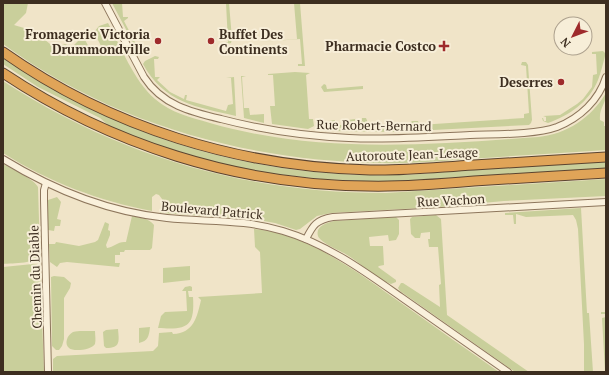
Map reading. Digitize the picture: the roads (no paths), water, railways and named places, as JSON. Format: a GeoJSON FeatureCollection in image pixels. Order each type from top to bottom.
{"type":"FeatureCollection","features":[{"type":"Feature","properties":{"kind":"highway","name":"Autoroute Jean-Lesage"},"geometry":{"type":"LineString","coordinates":[[3,52],[59,87],[97,107],[129,121],[188,142],[227,153],[261,159],[327,168],[382,170],[606,157]]}},
{"type":"Feature","properties":{"kind":"highway"},"geometry":{"type":"LineString","coordinates":[[3,73],[62,108],[118,135],[174,156],[256,176],[324,184],[379,186],[606,173]]}},
{"type":"Feature","properties":{"kind":"street","name":"Rue Robert-Bernard"},"geometry":{"type":"LineString","coordinates":[[105,3],[144,77],[154,90],[164,99],[192,112],[239,124],[282,132],[372,139],[542,130],[561,125],[585,109],[599,92],[606,76]]}},
{"type":"Feature","properties":{"kind":"street","name":"Boulevard Patrick"},"geometry":{"type":"LineString","coordinates":[[3,159],[46,183],[78,196],[132,212],[165,217],[250,223],[282,230],[306,239],[340,256],[508,372]]}},
{"type":"Feature","properties":{"kind":"street","name":"Chemin du Diable"},"geometry":{"type":"LineString","coordinates":[[46,183],[44,193],[48,372]]}},
{"type":"Feature","properties":{"kind":"street","name":"Rue Vachon"},"geometry":{"type":"LineString","coordinates":[[306,239],[314,224],[321,220],[332,218],[606,202]]}},
{"type":"Feature","properties":{"kind":"place","name":"Fromagerie Victoria Drummondville"},"geometry":{"type":"Point","coordinates":[158,41]}},
{"type":"Feature","properties":{"kind":"place","name":"Buffet Des Continents"},"geometry":{"type":"Point","coordinates":[211,41]}},
{"type":"Feature","properties":{"kind":"place","name":"Pharmacie Costco"},"geometry":{"type":"Point","coordinates":[444,46]}},
{"type":"Feature","properties":{"kind":"place","name":"Deserres"},"geometry":{"type":"Point","coordinates":[561,82]}}]}
